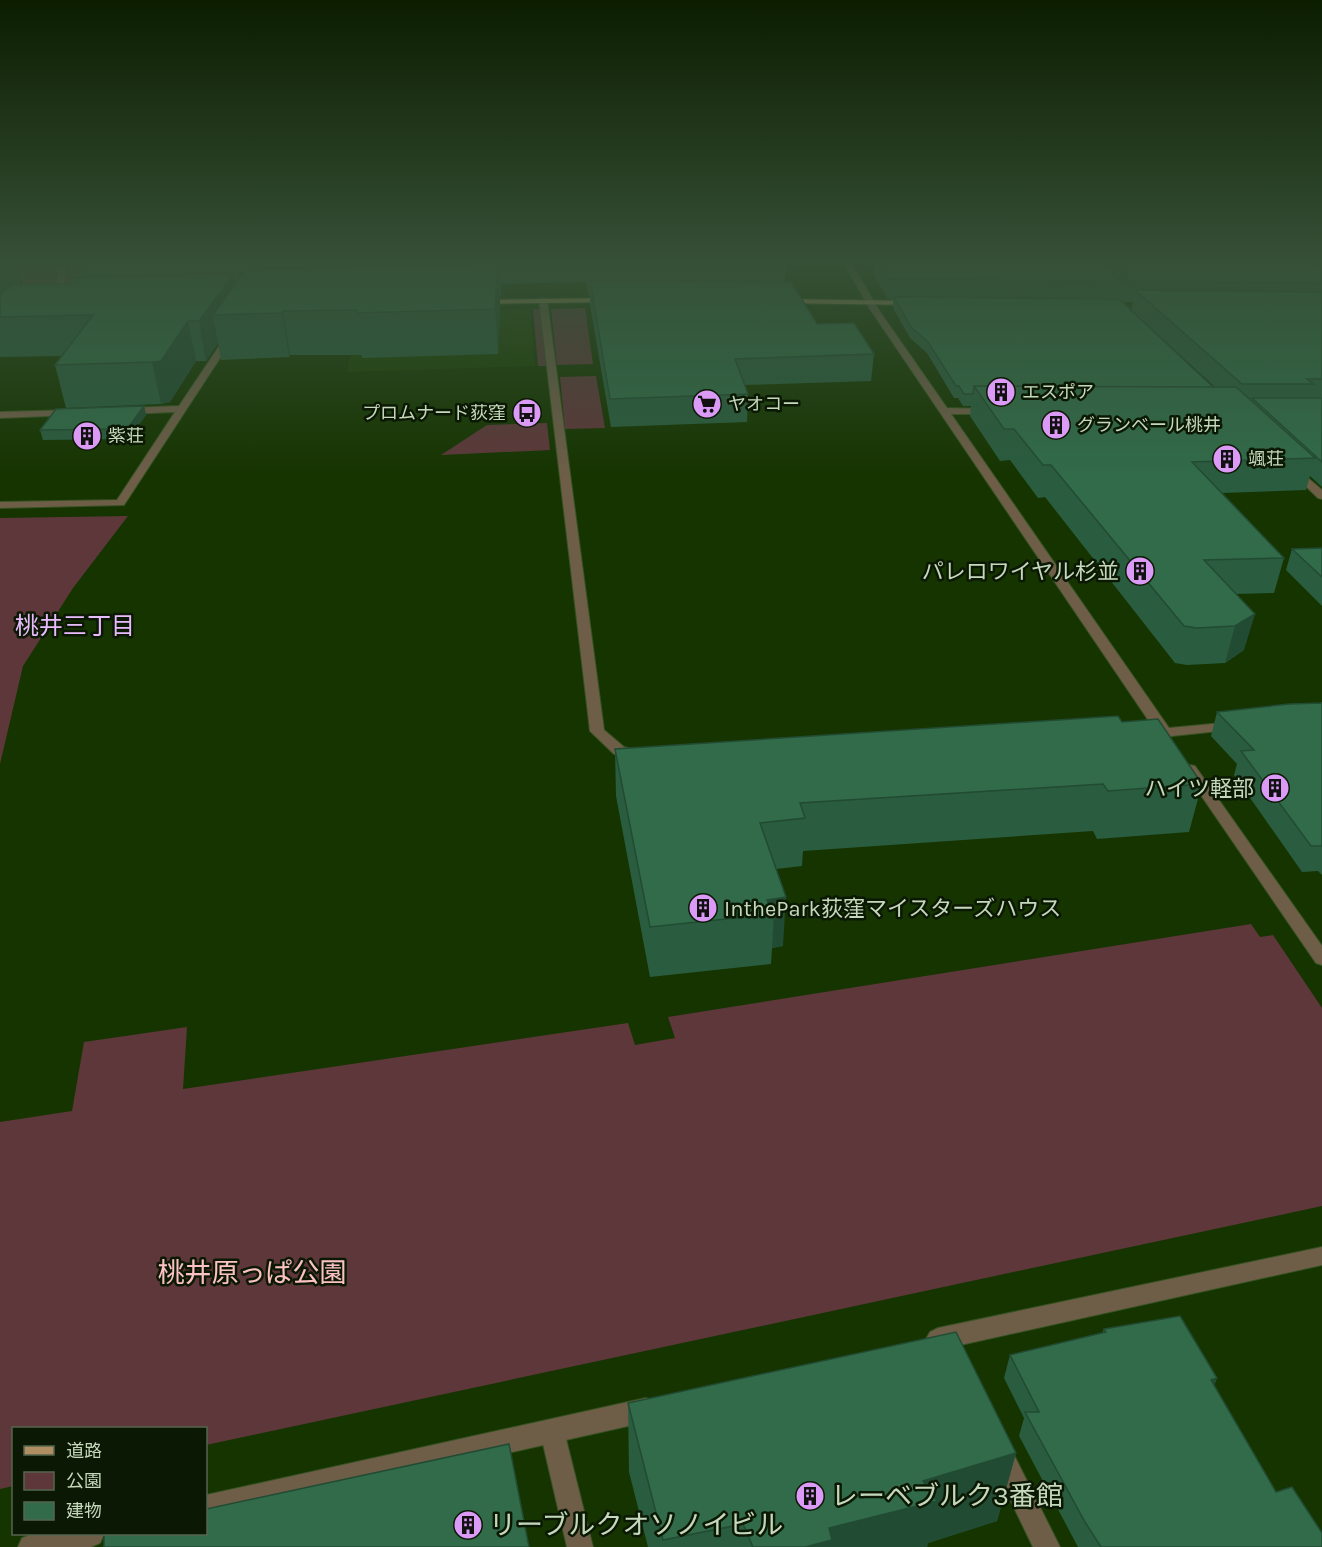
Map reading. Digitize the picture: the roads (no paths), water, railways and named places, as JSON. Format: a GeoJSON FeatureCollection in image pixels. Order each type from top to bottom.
{"type":"FeatureCollection","features":[{"type":"Feature","properties":{"kind":"street"},"geometry":{"type":"LineString","coordinates":[[0,505],[120,503],[233,332]]}},
{"type":"Feature","properties":{"kind":"street"},"geometry":{"type":"LineString","coordinates":[[547,332],[597,731],[619,751],[650,757]]}},
{"type":"Feature","properties":{"kind":"street"},"geometry":{"type":"LineString","coordinates":[[891,332],[1156,734],[1322,959]]}},
{"type":"Feature","properties":{"kind":"street"},"geometry":{"type":"LineString","coordinates":[[114,411],[182,409]]}},
{"type":"Feature","properties":{"kind":"street"},"geometry":{"type":"LineString","coordinates":[[944,411],[996,411]]}},
{"type":"Feature","properties":{"kind":"street"},"geometry":{"type":"LineString","coordinates":[[0,415],[80,412]]}},
{"type":"Feature","properties":{"kind":"street"},"geometry":{"type":"LineString","coordinates":[[1290,465],[1322,496]]}},
{"type":"Feature","properties":{"kind":"street"},"geometry":{"type":"LineString","coordinates":[[1156,734],[1245,725]]}},
{"type":"Feature","properties":{"kind":"street"},"geometry":{"type":"LineString","coordinates":[[938,1347],[1166,1288],[1322,1256]]}},
{"type":"Feature","properties":{"kind":"street"},"geometry":{"type":"LineString","coordinates":[[207,1508],[664,1406]]}},
{"type":"Feature","properties":{"kind":"street"},"geometry":{"type":"LineString","coordinates":[[552,1431],[580,1547]]}},
{"type":"Feature","properties":{"kind":"street"},"geometry":{"type":"LineString","coordinates":[[989,1432],[1047,1547]]}},
{"type":"Feature","properties":{"kind":"street"},"geometry":{"type":"LineString","coordinates":[[31,1547],[82,1535]]}},
{"type":"Feature","properties":{"kind":"place","name":"エスポア"},"geometry":{"type":"Point","coordinates":[1001,392]}},
{"type":"Feature","properties":{"kind":"place","name":"ヤオコー"},"geometry":{"type":"Point","coordinates":[707,404]}},
{"type":"Feature","properties":{"kind":"place","name":"プロムナード荻窪"},"geometry":{"type":"Point","coordinates":[527,413]}},
{"type":"Feature","properties":{"kind":"place","name":"グランベール桃井"},"geometry":{"type":"Point","coordinates":[1056,425]}},
{"type":"Feature","properties":{"kind":"place","name":"紫荘"},"geometry":{"type":"Point","coordinates":[87,436]}},
{"type":"Feature","properties":{"kind":"place","name":"颯荘"},"geometry":{"type":"Point","coordinates":[1227,459]}},
{"type":"Feature","properties":{"kind":"place","name":"パレロワイヤル杉並"},"geometry":{"type":"Point","coordinates":[1140,571]}},
{"type":"Feature","properties":{"kind":"place","name":"ハイツ軽部"},"geometry":{"type":"Point","coordinates":[1275,788]}},
{"type":"Feature","properties":{"kind":"place","name":"InthePark荻窪マイスターズハウス"},"geometry":{"type":"Point","coordinates":[703,908]}},
{"type":"Feature","properties":{"kind":"place","name":"レーベブルク3番館"},"geometry":{"type":"Point","coordinates":[810,1496]}},
{"type":"Feature","properties":{"kind":"place","name":"リーブルクオソノイビル"},"geometry":{"type":"Point","coordinates":[468,1525]}},
{"type":"Feature","properties":{"kind":"district","name":"桃井三丁目"},"geometry":{"type":"Point","coordinates":[75,626]}},
{"type":"Feature","properties":{"kind":"park label","name":"桃井原っぱ公園"},"geometry":{"type":"Point","coordinates":[252,1273]}}]}
